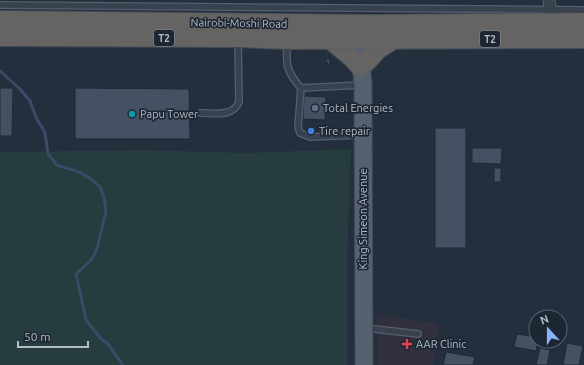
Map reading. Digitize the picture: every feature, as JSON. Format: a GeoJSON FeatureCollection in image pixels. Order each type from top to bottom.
{"type":"FeatureCollection","features":[{"type":"Feature","properties":{"kind":"highway","name":"T2"},"geometry":{"type":"LineString","coordinates":[[364,32],[395,39],[418,31],[550,11],[584,22]]}},
{"type":"Feature","properties":{"kind":"highway","name":"Nairobi-Moshi Road"},"geometry":{"type":"LineString","coordinates":[[0,20],[364,32]]}},
{"type":"Feature","properties":{"kind":"highway","name":"T2"},"geometry":{"type":"LineString","coordinates":[[364,32],[418,31],[584,39]]}},
{"type":"Feature","properties":{"kind":"highway","name":"Nairobi-Moshi Road"},"geometry":{"type":"LineString","coordinates":[[0,37],[238,38],[287,40],[329,39],[364,32]]}},
{"type":"Feature","properties":{"kind":"highway"},"geometry":{"type":"LineString","coordinates":[[329,39],[352,58],[363,72],[379,49],[395,39]]}},
{"type":"Feature","properties":{"kind":"main road","name":"King Simeon Avenue"},"geometry":{"type":"LineString","coordinates":[[364,32],[362,135],[364,365]]}},
{"type":"Feature","properties":{"kind":"lane"},"geometry":{"type":"LineString","coordinates":[[0,5],[550,11],[584,10]]}},
{"type":"Feature","properties":{"kind":"lane"},"geometry":{"type":"LineString","coordinates":[[202,113],[230,112],[236,108],[239,102],[238,38]]}},
{"type":"Feature","properties":{"kind":"lane"},"geometry":{"type":"LineString","coordinates":[[287,40],[288,69],[290,76],[301,88],[298,127],[300,134],[310,137],[362,135]]}},
{"type":"Feature","properties":{"kind":"lane"},"geometry":{"type":"LineString","coordinates":[[301,88],[363,72]]}},
{"type":"Feature","properties":{"kind":"lane"},"geometry":{"type":"LineString","coordinates":[[363,328],[418,334]]}},
{"type":"Feature","properties":{"kind":"shaded area","name":"AAR Clinic"},"geometry":{"type":"Polygon","coordinates":[[[377,314],[439,324],[433,365],[378,365],[377,314]]]}},
{"type":"Feature","properties":{"kind":"green space"},"geometry":{"type":"Polygon","coordinates":[[[351,149],[347,263],[347,365],[0,365],[0,152],[145,150],[246,153],[351,149]]]}},
{"type":"Feature","properties":{"kind":"building"},"geometry":{"type":"Polygon","coordinates":[[[329,58],[330,64],[328,65],[326,60],[329,58]]]}},
{"type":"Feature","properties":{"kind":"building"},"geometry":{"type":"Polygon","coordinates":[[[0,88],[13,88],[12,136],[0,136],[0,88]]]}},
{"type":"Feature","properties":{"kind":"building","name":"Papu Tower"},"geometry":{"type":"Polygon","coordinates":[[[75,88],[189,89],[190,139],[75,139],[75,88]]]}},
{"type":"Feature","properties":{"kind":"building","name":"Total Energies"},"geometry":{"type":"Polygon","coordinates":[[[304,96],[326,97],[325,120],[303,119],[304,96]]]}},
{"type":"Feature","properties":{"kind":"building"},"geometry":{"type":"Polygon","coordinates":[[[435,128],[466,128],[466,248],[435,248],[435,128]]]}},
{"type":"Feature","properties":{"kind":"building"},"geometry":{"type":"Polygon","coordinates":[[[472,148],[502,148],[501,164],[472,163],[472,148]]]}},
{"type":"Feature","properties":{"kind":"building"},"geometry":{"type":"Polygon","coordinates":[[[494,168],[501,168],[501,182],[494,182],[494,168]]]}},
{"type":"Feature","properties":{"kind":"building"},"geometry":{"type":"Polygon","coordinates":[[[517,334],[528,336],[528,349],[536,349],[536,351],[514,347],[517,334]]]}},
{"type":"Feature","properties":{"kind":"building"},"geometry":{"type":"Polygon","coordinates":[[[568,343],[583,346],[579,365],[563,365],[566,349],[568,349],[568,343]]]}},
{"type":"Feature","properties":{"kind":"building"},"geometry":{"type":"Polygon","coordinates":[[[540,349],[550,350],[547,365],[536,365],[540,349]]]}},
{"type":"Feature","properties":{"kind":"building"},"geometry":{"type":"Polygon","coordinates":[[[446,352],[475,357],[473,365],[443,365],[446,352]]]}},
{"type":"Feature","properties":{"kind":"waterway"},"geometry":{"type":"LineString","coordinates":[[0,71],[20,89],[30,101],[36,117],[45,133],[48,154],[57,165],[79,172],[91,179],[100,187],[104,197],[106,211],[97,249],[92,259],[76,274],[86,320],[101,339],[107,343],[123,365]]}},
{"type":"Feature","properties":{"kind":"place","name":"Total Energies"},"geometry":{"type":"Point","coordinates":[315,108]}},
{"type":"Feature","properties":{"kind":"place","name":"Papu Tower"},"geometry":{"type":"Point","coordinates":[132,114]}},
{"type":"Feature","properties":{"kind":"place","name":"Tire repair"},"geometry":{"type":"Point","coordinates":[311,131]}},
{"type":"Feature","properties":{"kind":"place","name":"AAR Clinic"},"geometry":{"type":"Point","coordinates":[407,344]}}]}
